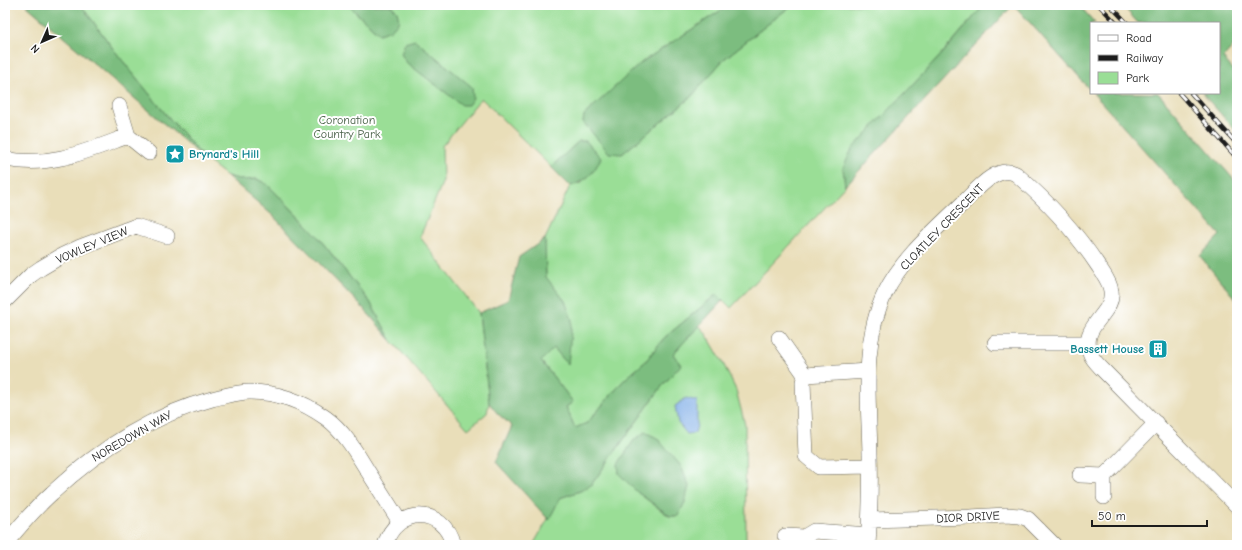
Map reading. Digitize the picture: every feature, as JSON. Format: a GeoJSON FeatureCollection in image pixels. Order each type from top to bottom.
{"type":"FeatureCollection","features":[{"type":"Feature","properties":{"kind":"street"},"geometry":{"type":"LineString","coordinates":[[119,106],[128,136],[149,153]]}},
{"type":"Feature","properties":{"kind":"street"},"geometry":{"type":"LineString","coordinates":[[5,159],[26,162],[50,161],[80,153],[128,136]]}},
{"type":"Feature","properties":{"kind":"street","name":"CLOATLEY CRESCENT"},"geometry":{"type":"LineString","coordinates":[[869,534],[870,466],[868,372],[872,336],[879,310],[885,293],[910,256],[987,179],[1005,172],[1012,172],[1016,174],[1041,196],[1072,232],[1092,257],[1107,280],[1112,293],[1110,300],[1108,306],[1093,326],[1088,343]]}},
{"type":"Feature","properties":{"kind":"street","name":"VOWLEY VIEW"},"geometry":{"type":"LineString","coordinates":[[5,301],[40,268],[80,247],[136,226],[167,236]]}},
{"type":"Feature","properties":{"kind":"street"},"geometry":{"type":"LineString","coordinates":[[779,338],[805,375]]}},
{"type":"Feature","properties":{"kind":"street"},"geometry":{"type":"LineString","coordinates":[[995,343],[1088,343],[1092,358],[1237,506]]}},
{"type":"Feature","properties":{"kind":"street"},"geometry":{"type":"LineString","coordinates":[[805,375],[868,372]]}},
{"type":"Feature","properties":{"kind":"street"},"geometry":{"type":"LineString","coordinates":[[805,375],[803,382],[806,456],[819,467],[870,466]]}},
{"type":"Feature","properties":{"kind":"street","name":"NOREDOWN WAY"},"geometry":{"type":"LineString","coordinates":[[5,544],[50,494],[85,464],[107,448],[168,414],[186,407],[231,394],[250,392],[268,393],[296,401],[327,419],[341,433],[354,450],[400,522]]}},
{"type":"Feature","properties":{"kind":"street"},"geometry":{"type":"LineString","coordinates":[[1104,497],[1104,476],[1156,423]]}},
{"type":"Feature","properties":{"kind":"street"},"geometry":{"type":"LineString","coordinates":[[1080,475],[1104,476]]}},
{"type":"Feature","properties":{"kind":"street"},"geometry":{"type":"LineString","coordinates":[[385,545],[392,528],[408,517],[418,515],[428,516],[437,520],[444,526],[450,535],[453,545]]}},
{"type":"Feature","properties":{"kind":"street","name":"DIOR DRIVE"},"geometry":{"type":"LineString","coordinates":[[785,536],[804,541],[814,531],[869,534],[970,517],[1006,515],[1020,516],[1028,519],[1054,545]]}},
{"type":"Feature","properties":{"kind":"green space"},"geometry":{"type":"Polygon","coordinates":[[[26,5],[81,5],[114,50],[164,112],[204,158],[26,5]]]}},
{"type":"Feature","properties":{"kind":"green space","name":"Coronation Country Park"},"geometry":{"type":"Polygon","coordinates":[[[81,5],[348,5],[379,34],[397,11],[390,5],[729,5],[642,62],[622,154],[690,98],[724,59],[792,5],[984,5],[843,168],[845,186],[731,308],[717,294],[664,338],[645,362],[624,380],[587,423],[575,428],[566,407],[573,402],[541,361],[554,348],[568,364],[565,301],[546,278],[545,239],[570,186],[582,183],[579,141],[551,167],[481,98],[442,146],[443,181],[420,237],[479,313],[489,403],[487,413],[468,429],[391,340],[370,302],[314,232],[268,185],[257,179],[242,180],[227,176],[204,158],[164,112],[114,50],[81,5]]]}},
{"type":"Feature","properties":{"kind":"green space"},"geometry":{"type":"Polygon","coordinates":[[[348,5],[390,5],[397,11],[399,21],[391,30],[379,34],[348,5]]]}},
{"type":"Feature","properties":{"kind":"green space"},"geometry":{"type":"Polygon","coordinates":[[[729,5],[792,5],[724,59],[690,98],[622,154],[609,153],[583,122],[584,115],[642,62],[729,5]]]}},
{"type":"Feature","properties":{"kind":"green space"},"geometry":{"type":"Polygon","coordinates":[[[984,5],[1013,5],[845,186],[843,168],[852,149],[943,53],[984,5]]]}},
{"type":"Feature","properties":{"kind":"green space"},"geometry":{"type":"Polygon","coordinates":[[[1014,5],[1079,5],[1094,22],[1090,22],[1090,90],[1014,5]]]}},
{"type":"Feature","properties":{"kind":"green space"},"geometry":{"type":"Polygon","coordinates":[[[1122,5],[1237,5],[1237,41],[1223,58],[1237,74],[1237,132],[1203,94],[1220,94],[1220,22],[1137,22],[1122,5]]]}},
{"type":"Feature","properties":{"kind":"green space"},"geometry":{"type":"Polygon","coordinates":[[[415,40],[472,87],[473,98],[468,105],[462,105],[407,63],[401,54],[405,43],[415,40]]]}},
{"type":"Feature","properties":{"kind":"green space"},"geometry":{"type":"Polygon","coordinates":[[[1094,94],[1159,94],[1237,183],[1237,301],[1200,256],[1220,235],[1094,94]]]}},
{"type":"Feature","properties":{"kind":"green space"},"geometry":{"type":"Polygon","coordinates":[[[579,141],[586,141],[601,158],[596,168],[589,176],[581,182],[570,186],[551,167],[579,141]]]}},
{"type":"Feature","properties":{"kind":"green space"},"geometry":{"type":"Polygon","coordinates":[[[227,176],[242,180],[257,179],[268,185],[314,232],[370,302],[391,340],[365,310],[271,214],[227,176]]]}},
{"type":"Feature","properties":{"kind":"green space"},"geometry":{"type":"Polygon","coordinates":[[[545,239],[546,277],[565,301],[572,320],[568,365],[554,348],[541,361],[573,402],[566,407],[575,428],[587,423],[624,380],[645,362],[664,338],[717,294],[723,300],[673,354],[681,365],[663,385],[591,485],[580,491],[560,498],[549,520],[496,462],[512,426],[498,414],[489,403],[479,313],[508,300],[519,257],[545,239]]]}},
{"type":"Feature","properties":{"kind":"green space"},"geometry":{"type":"Polygon","coordinates":[[[699,325],[707,335],[722,361],[736,390],[745,425],[746,545],[533,545],[560,498],[580,491],[591,485],[663,385],[680,365],[673,354],[699,325]],[[637,492],[669,516],[678,516],[637,492]]]}},
{"type":"Feature","properties":{"kind":"green space"},"geometry":{"type":"Polygon","coordinates":[[[645,432],[657,438],[681,466],[689,486],[685,502],[678,516],[670,516],[637,492],[619,474],[618,464],[634,440],[645,432]]]}},
{"type":"Feature","properties":{"kind":"water"},"geometry":{"type":"Polygon","coordinates":[[[686,398],[697,401],[697,425],[695,433],[687,434],[678,423],[675,406],[686,398]]]}},
{"type":"Feature","properties":{"kind":"railway"},"geometry":{"type":"LineString","coordinates":[[1099,5],[1115,22]]}},
{"type":"Feature","properties":{"kind":"railway"},"geometry":{"type":"LineString","coordinates":[[1110,5],[1126,22]]}},
{"type":"Feature","properties":{"kind":"railway"},"geometry":{"type":"LineString","coordinates":[[1180,94],[1237,158]]}},
{"type":"Feature","properties":{"kind":"railway"},"geometry":{"type":"LineString","coordinates":[[1192,94],[1237,144]]}},
{"type":"Feature","properties":{"kind":"place","name":"Brynard's Hill"},"geometry":{"type":"Point","coordinates":[175,154]}},
{"type":"Feature","properties":{"kind":"place","name":"Bassett House"},"geometry":{"type":"Point","coordinates":[1158,349]}}]}
